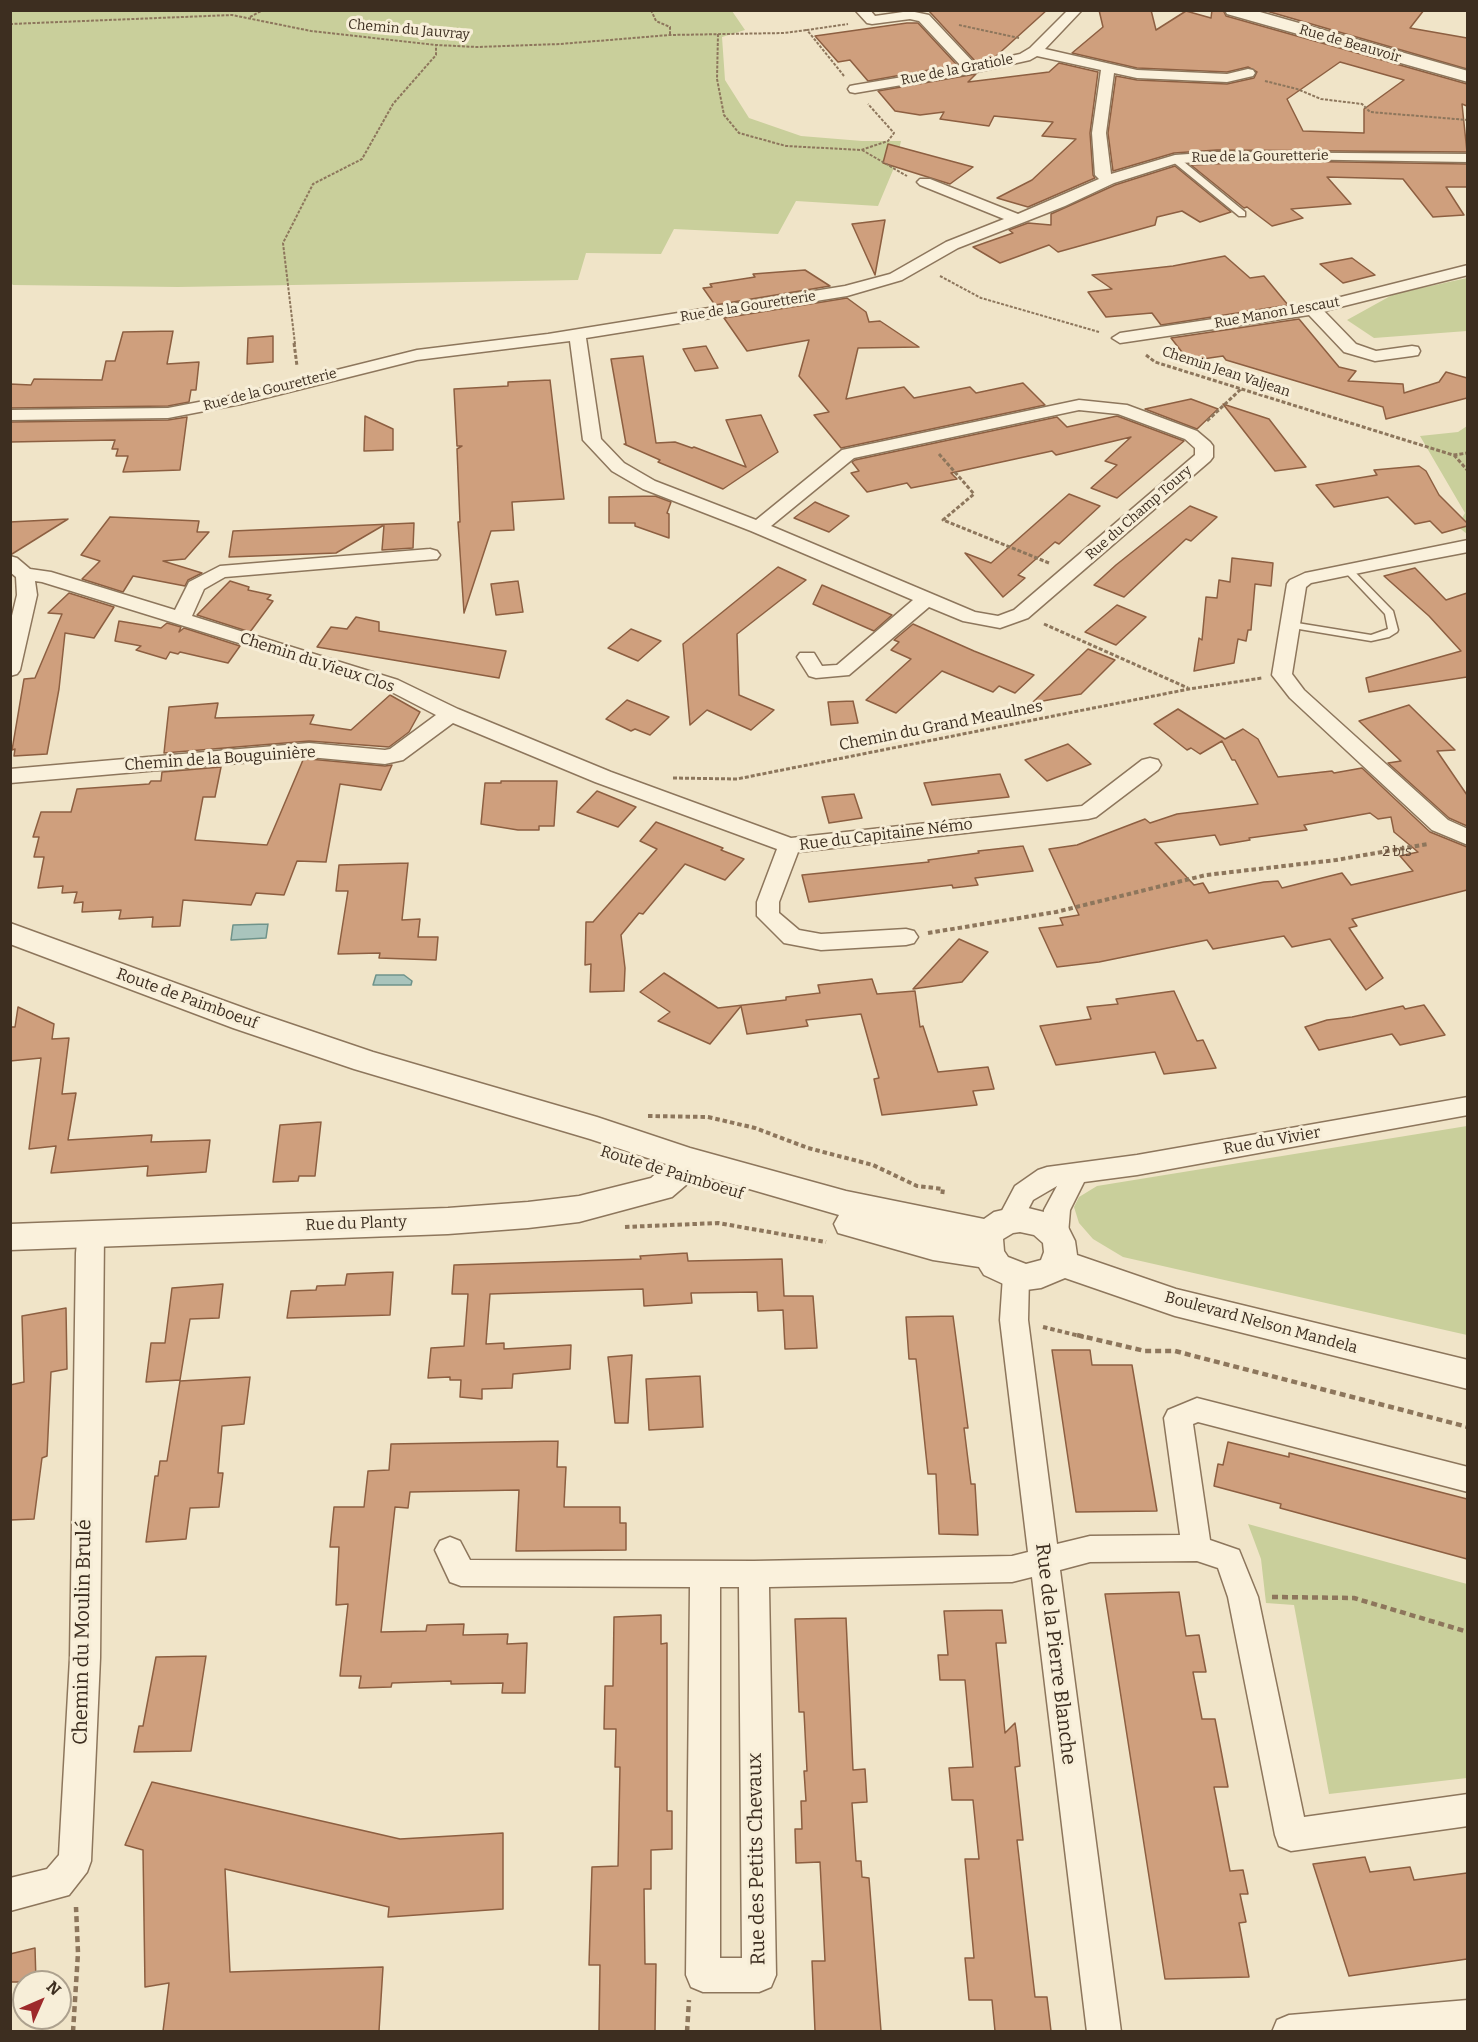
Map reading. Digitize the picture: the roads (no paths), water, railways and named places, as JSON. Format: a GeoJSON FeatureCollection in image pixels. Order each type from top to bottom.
{"type":"FeatureCollection","features":[{"type":"Feature","properties":{"kind":"street"},"geometry":{"type":"LineString","coordinates":[[1076,10],[1034,50],[1107,72],[1227,78],[1248,73]]}},
{"type":"Feature","properties":{"kind":"street","name":"Rue de Beauvoir"},"geometry":{"type":"LineString","coordinates":[[1233,10],[1467,78]]}},
{"type":"Feature","properties":{"kind":"street"},"geometry":{"type":"LineString","coordinates":[[868,16],[910,15],[924,18],[972,69]]}},
{"type":"Feature","properties":{"kind":"street","name":"Rue de la Gratiole"},"geometry":{"type":"LineString","coordinates":[[855,89],[972,69],[1034,50]]}},
{"type":"Feature","properties":{"kind":"street"},"geometry":{"type":"LineString","coordinates":[[1107,72],[1099,133],[1103,175],[1109,180]]}},
{"type":"Feature","properties":{"kind":"street","name":"Rue de la Gouretterie"},"geometry":{"type":"LineString","coordinates":[[10,415],[168,413],[241,399],[417,355],[577,334],[847,291],[896,277],[952,245],[1109,180],[1175,159],[1270,155],[1467,158]]}},
{"type":"Feature","properties":{"kind":"street"},"geometry":{"type":"LineString","coordinates":[[925,182],[989,206],[1016,219]]}},
{"type":"Feature","properties":{"kind":"street","name":"Rue Manon Lescaut"},"geometry":{"type":"LineString","coordinates":[[1120,338],[1313,309],[1467,270]]}},
{"type":"Feature","properties":{"kind":"street"},"geometry":{"type":"LineString","coordinates":[[1313,309],[1350,348],[1375,356],[1412,351]]}},
{"type":"Feature","properties":{"kind":"street","name":"Rue du Champ Toury"},"geometry":{"type":"LineString","coordinates":[[577,334],[592,440],[618,467],[649,485],[758,527],[970,617],[1000,622],[1021,614],[1204,457],[1204,446],[1191,435],[1121,409],[1079,405],[848,454],[758,527]]}},
{"type":"Feature","properties":{"kind":"street"},"geometry":{"type":"LineString","coordinates":[[1467,546],[1305,579],[1297,584],[1282,675],[1297,694],[1440,825],[1467,838]]}},
{"type":"Feature","properties":{"kind":"street"},"geometry":{"type":"LineString","coordinates":[[180,620],[196,586],[220,572],[430,555]]}},
{"type":"Feature","properties":{"kind":"street"},"geometry":{"type":"LineString","coordinates":[[10,670],[27,595],[18,568]]}},
{"type":"Feature","properties":{"kind":"street","name":"Chemin du Vieux Clos"},"geometry":{"type":"LineString","coordinates":[[18,568],[391,684],[451,714]]}},
{"type":"Feature","properties":{"kind":"street"},"geometry":{"type":"LineString","coordinates":[[807,657],[816,672],[842,671],[926,599]]}},
{"type":"Feature","properties":{"kind":"street","name":"Chemin de la Bouguinière"},"geometry":{"type":"LineString","coordinates":[[10,776],[309,750],[385,757],[396,755],[451,714]]}},
{"type":"Feature","properties":{"kind":"street","name":"Rue du Capitaine Némo"},"geometry":{"type":"LineString","coordinates":[[451,714],[603,777],[789,846],[1088,812],[1150,765]]}},
{"type":"Feature","properties":{"kind":"street"},"geometry":{"type":"LineString","coordinates":[[789,846],[768,902],[768,916],[792,938],[821,942],[906,937]]}},
{"type":"Feature","properties":{"kind":"street","name":"Route de Paimboeuf"},"geometry":{"type":"LineString","coordinates":[[10,933],[244,1020],[365,1060],[457,1102],[680,1168],[996,1236]]}},
{"type":"Feature","properties":{"kind":"street","name":"Rue du Vivier"},"geometry":{"type":"LineString","coordinates":[[996,1236],[1017,1203],[1035,1185],[1047,1177],[1137,1165],[1467,1106]]}},
{"type":"Feature","properties":{"kind":"street","name":"Rue du Planty"},"geometry":{"type":"LineString","coordinates":[[10,1237],[448,1221],[528,1215],[579,1209],[661,1188],[680,1168]]}},
{"type":"Feature","properties":{"kind":"street"},"geometry":{"type":"LineString","coordinates":[[1056,1248],[1048,1227],[1035,1221],[996,1236],[1003,1271],[1016,1276],[1041,1275],[1053,1269],[1056,1248],[1058,1210],[1076,1173]]}},
{"type":"Feature","properties":{"kind":"street","name":"Chemin du Moulin Brulé"},"geometry":{"type":"LineString","coordinates":[[10,1895],[57,1882],[75,1861],[85,1658],[91,1233]]}},
{"type":"Feature","properties":{"kind":"street","name":"Boulevard Nelson Mandela"},"geometry":{"type":"LineString","coordinates":[[1056,1248],[1175,1302],[1467,1375]]}},
{"type":"Feature","properties":{"kind":"street","name":"Rue de la Pierre Blanche"},"geometry":{"type":"LineString","coordinates":[[1016,1276],[1014,1320],[1104,2031]]}},
{"type":"Feature","properties":{"kind":"street"},"geometry":{"type":"LineString","coordinates":[[1197,1548],[1178,1418],[1197,1410],[1467,1480]]}},
{"type":"Feature","properties":{"kind":"street"},"geometry":{"type":"LineString","coordinates":[[450,1550],[461,1574],[754,1574],[1012,1569],[1090,1549],[1197,1548],[1228,1559],[1243,1597],[1291,1835],[1467,1810]]}},
{"type":"Feature","properties":{"kind":"street","name":"Rue des Petits Chevaux"},"geometry":{"type":"LineString","coordinates":[[705,1573],[703,1975],[759,1975],[754,1574]]}},
{"type":"Feature","properties":{"kind":"street"},"geometry":{"type":"LineString","coordinates":[[1288,2031],[1467,2017]]}},
{"type":"Feature","properties":{"kind":"lane"},"geometry":{"type":"LineString","coordinates":[[1175,159],[1210,191],[1242,214]]}},
{"type":"Feature","properties":{"kind":"lane"},"geometry":{"type":"LineString","coordinates":[[1291,625],[1371,638],[1385,635],[1393,630],[1390,613],[1348,571]]}},
{"type":"Feature","properties":{"kind":"water"},"geometry":{"type":"Polygon","coordinates":[[[268,924],[266,938],[231,940],[233,925],[268,924]]]}},
{"type":"Feature","properties":{"kind":"water"},"geometry":{"type":"Polygon","coordinates":[[[376,975],[404,975],[412,981],[411,985],[373,985],[376,975]]]}}]}
